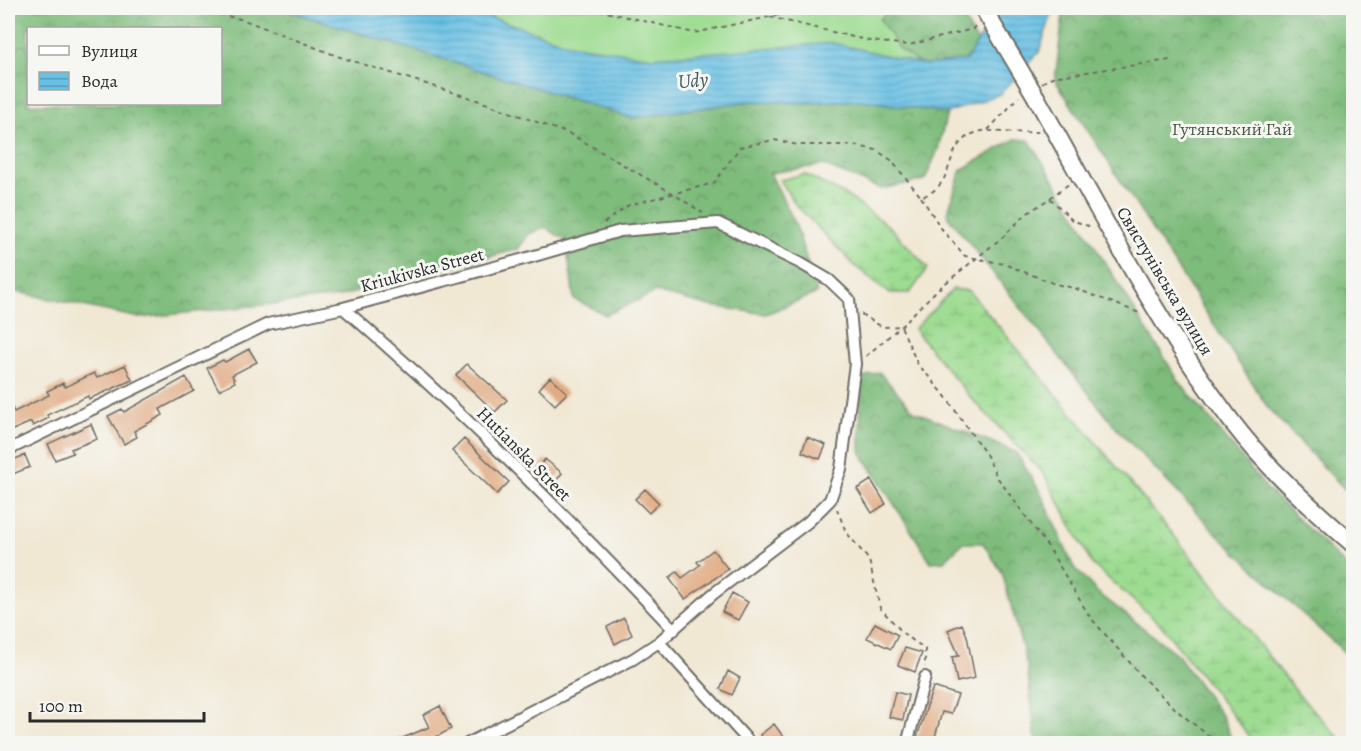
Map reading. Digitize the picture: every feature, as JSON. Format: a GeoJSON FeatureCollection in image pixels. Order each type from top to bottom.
{"type":"FeatureCollection","features":[{"type":"Feature","properties":{"kind":"main road","name":"Свистунівська вулиця"},"geometry":{"type":"LineString","coordinates":[[981,15],[1034,92],[1167,328],[1232,422],[1270,467],[1353,545]]}},
{"type":"Feature","properties":{"kind":"street"},"geometry":{"type":"LineString","coordinates":[[467,744],[633,659],[659,642],[713,594],[808,522],[830,500],[841,469],[855,364],[849,299],[829,280],[800,263],[717,223]]}},
{"type":"Feature","properties":{"kind":"street","name":"Kriukivska Street"},"geometry":{"type":"LineString","coordinates":[[8,450],[268,324],[343,308],[524,260],[620,231],[717,223]]}},
{"type":"Feature","properties":{"kind":"street","name":"Hutianska Street"},"geometry":{"type":"LineString","coordinates":[[343,308],[387,345],[490,441],[674,630]]}},
{"type":"Feature","properties":{"kind":"street"},"geometry":{"type":"LineString","coordinates":[[659,642],[751,744]]}},
{"type":"Feature","properties":{"kind":"street"},"geometry":{"type":"LineString","coordinates":[[907,744],[925,677]]}},
{"type":"Feature","properties":{"kind":"path"},"geometry":{"type":"LineString","coordinates":[[193,8],[244,20],[340,57],[474,99],[572,135],[672,193],[717,223]]}},
{"type":"Feature","properties":{"kind":"path"},"geometry":{"type":"LineString","coordinates":[[591,8],[694,33],[811,8]]}},
{"type":"Feature","properties":{"kind":"path"},"geometry":{"type":"LineString","coordinates":[[770,17],[870,41],[909,45],[973,28],[981,15]]}},
{"type":"Feature","properties":{"kind":"path"},"geometry":{"type":"LineString","coordinates":[[988,130],[1014,100],[1034,92],[1052,77],[1170,60]]}},
{"type":"Feature","properties":{"kind":"path"},"geometry":{"type":"LineString","coordinates":[[921,197],[933,193],[948,172],[955,147],[973,134],[988,130],[1055,132]]}},
{"type":"Feature","properties":{"kind":"path"},"geometry":{"type":"LineString","coordinates":[[603,224],[629,205],[714,183],[740,147],[774,140],[798,145],[854,145],[876,150],[891,160],[921,197],[941,228],[965,256],[1005,264],[1055,284],[1074,288],[1148,317],[1167,328]]}},
{"type":"Feature","properties":{"kind":"path"},"geometry":{"type":"LineString","coordinates":[[855,364],[902,326],[937,290],[1025,216],[1080,176]]}},
{"type":"Feature","properties":{"kind":"path"},"geometry":{"type":"LineString","coordinates":[[1050,198],[1072,220],[1088,226],[1103,216]]}},
{"type":"Feature","properties":{"kind":"path"},"geometry":{"type":"LineString","coordinates":[[849,299],[862,315],[882,327],[902,326]]}},
{"type":"Feature","properties":{"kind":"path"},"geometry":{"type":"LineString","coordinates":[[902,326],[917,363],[943,393],[987,456],[997,477],[1048,547],[1090,617],[1145,680],[1181,714],[1219,744]]}},
{"type":"Feature","properties":{"kind":"path"},"geometry":{"type":"LineString","coordinates":[[832,495],[846,532],[870,560],[880,608],[904,634],[925,649],[925,677]]}},
{"type":"Feature","properties":{"kind":"green space"},"geometry":{"type":"Polygon","coordinates":[[[8,8],[280,8],[632,118],[751,101],[803,103],[860,100],[947,113],[938,149],[925,180],[881,189],[823,165],[770,173],[795,223],[817,293],[766,314],[710,306],[656,292],[606,315],[574,299],[566,241],[545,227],[529,234],[518,249],[338,297],[139,318],[8,290],[8,8]]]}},
{"type":"Feature","properties":{"kind":"green space"},"geometry":{"type":"Polygon","coordinates":[[[464,8],[944,8],[923,66],[652,62],[569,44],[464,8]]]}},
{"type":"Feature","properties":{"kind":"green space"},"geometry":{"type":"Polygon","coordinates":[[[891,8],[957,8],[978,43],[966,60],[923,66],[900,50],[880,19],[891,8]]]}},
{"type":"Feature","properties":{"kind":"green space","name":"Гутянський Гай"},"geometry":{"type":"Polygon","coordinates":[[[1064,8],[1353,8],[1353,498],[1268,408],[1055,80],[1064,8]]]}},
{"type":"Feature","properties":{"kind":"green space"},"geometry":{"type":"Polygon","coordinates":[[[1015,139],[1029,140],[1178,380],[1267,489],[1353,572],[1353,671],[1346,654],[1225,542],[1117,429],[947,215],[961,170],[1015,139]]]}},
{"type":"Feature","properties":{"kind":"green space"},"geometry":{"type":"Polygon","coordinates":[[[804,174],[847,196],[890,227],[928,268],[910,293],[889,293],[855,266],[795,204],[780,180],[804,174]]]}},
{"type":"Feature","properties":{"kind":"green space"},"geometry":{"type":"Polygon","coordinates":[[[953,289],[969,291],[1172,533],[1299,695],[1344,743],[1255,743],[1161,625],[1092,564],[1044,474],[971,398],[914,329],[953,289]]]}},
{"type":"Feature","properties":{"kind":"green space"},"geometry":{"type":"Polygon","coordinates":[[[879,372],[914,411],[1016,452],[1042,495],[1073,566],[1097,592],[1178,655],[1223,718],[1233,743],[1036,743],[1027,665],[1002,572],[983,543],[963,543],[944,561],[931,562],[860,451],[861,378],[879,372]]]}},
{"type":"Feature","properties":{"kind":"water","name":"Udy"},"geometry":{"type":"Polygon","coordinates":[[[280,8],[464,8],[569,44],[652,57],[833,43],[926,65],[966,60],[999,8],[1054,8],[1039,52],[1000,94],[947,113],[860,100],[803,103],[751,101],[632,118],[280,8]]]}},
{"type":"Feature","properties":{"kind":"building"},"geometry":{"type":"Polygon","coordinates":[[[249,349],[257,362],[232,375],[235,382],[219,390],[207,368],[223,360],[225,362],[249,349]]]}},
{"type":"Feature","properties":{"kind":"building"},"geometry":{"type":"Polygon","coordinates":[[[467,364],[507,400],[495,412],[456,375],[467,364]]]}},
{"type":"Feature","properties":{"kind":"building"},"geometry":{"type":"Polygon","coordinates":[[[125,365],[132,380],[89,399],[88,396],[47,415],[49,418],[33,426],[31,422],[8,432],[8,398],[14,412],[49,395],[47,391],[63,383],[65,387],[94,373],[97,378],[125,365]]]}},
{"type":"Feature","properties":{"kind":"building"},"geometry":{"type":"Polygon","coordinates":[[[186,377],[194,391],[160,409],[163,415],[134,431],[137,437],[124,444],[108,416],[122,409],[124,412],[186,377]]]}},
{"type":"Feature","properties":{"kind":"building"},"geometry":{"type":"Polygon","coordinates":[[[550,377],[567,393],[555,405],[539,389],[550,377]]]}},
{"type":"Feature","properties":{"kind":"building"},"geometry":{"type":"Polygon","coordinates":[[[91,424],[97,439],[71,449],[73,453],[55,460],[48,444],[91,424]]]}},
{"type":"Feature","properties":{"kind":"building"},"geometry":{"type":"Polygon","coordinates":[[[807,437],[826,445],[820,459],[802,452],[807,437]]]}},
{"type":"Feature","properties":{"kind":"building"},"geometry":{"type":"Polygon","coordinates":[[[464,439],[509,482],[497,494],[452,451],[464,439]]]}},
{"type":"Feature","properties":{"kind":"building"},"geometry":{"type":"Polygon","coordinates":[[[25,455],[30,467],[8,476],[8,462],[25,455]]]}},
{"type":"Feature","properties":{"kind":"building"},"geometry":{"type":"Polygon","coordinates":[[[545,459],[562,473],[549,490],[533,474],[545,459]]]}},
{"type":"Feature","properties":{"kind":"building"},"geometry":{"type":"Polygon","coordinates":[[[871,480],[886,504],[872,513],[857,489],[871,480]]]}},
{"type":"Feature","properties":{"kind":"building"},"geometry":{"type":"Polygon","coordinates":[[[645,489],[659,503],[649,513],[635,499],[645,489]]]}},
{"type":"Feature","properties":{"kind":"building"},"geometry":{"type":"Polygon","coordinates":[[[713,550],[728,569],[685,599],[669,578],[677,572],[682,578],[700,565],[697,562],[713,550]]]}},
{"type":"Feature","properties":{"kind":"building"},"geometry":{"type":"Polygon","coordinates":[[[732,593],[748,602],[738,620],[722,612],[732,593]]]}},
{"type":"Feature","properties":{"kind":"building"},"geometry":{"type":"Polygon","coordinates":[[[624,618],[632,635],[615,644],[607,627],[624,618]]]}},
{"type":"Feature","properties":{"kind":"building"},"geometry":{"type":"Polygon","coordinates":[[[875,623],[898,635],[891,649],[867,638],[875,623]]]}},
{"type":"Feature","properties":{"kind":"building"},"geometry":{"type":"Polygon","coordinates":[[[962,624],[967,636],[975,678],[957,682],[952,657],[959,656],[948,630],[962,624]]]}},
{"type":"Feature","properties":{"kind":"building"},"geometry":{"type":"Polygon","coordinates":[[[905,648],[922,653],[915,672],[898,665],[905,648]]]}},
{"type":"Feature","properties":{"kind":"building"},"geometry":{"type":"Polygon","coordinates":[[[728,671],[740,678],[732,695],[720,689],[728,671]]]}},
{"type":"Feature","properties":{"kind":"building"},"geometry":{"type":"Polygon","coordinates":[[[933,687],[958,695],[951,714],[942,712],[933,744],[915,744],[933,687]]]}},
{"type":"Feature","properties":{"kind":"building"},"geometry":{"type":"Polygon","coordinates":[[[895,692],[908,695],[903,720],[889,717],[895,692]]]}},
{"type":"Feature","properties":{"kind":"building"},"geometry":{"type":"Polygon","coordinates":[[[440,706],[451,729],[423,744],[389,744],[429,727],[423,715],[440,706]]]}},
{"type":"Feature","properties":{"kind":"building"},"geometry":{"type":"Polygon","coordinates":[[[774,724],[785,739],[779,744],[766,744],[760,735],[774,724]]]}}]}
